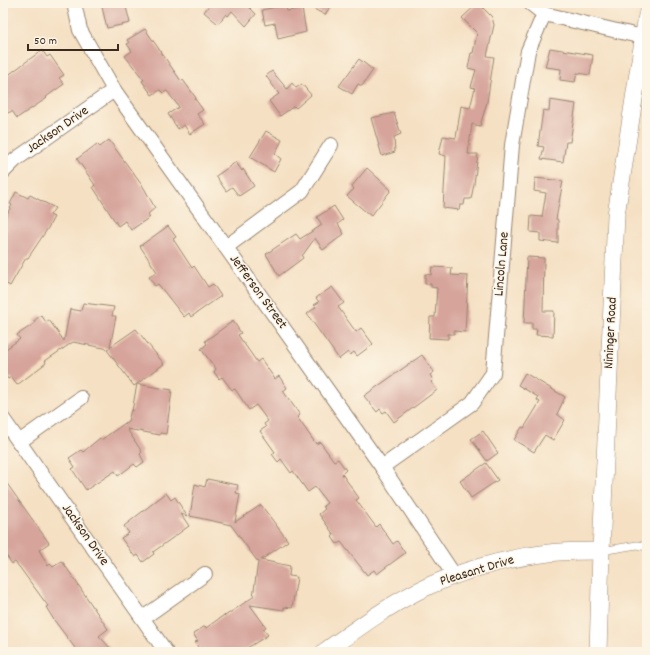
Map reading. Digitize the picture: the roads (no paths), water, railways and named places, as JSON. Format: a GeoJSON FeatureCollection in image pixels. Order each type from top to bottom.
{"type":"FeatureCollection","features":[{"type":"Feature","properties":{"kind":"street","name":"Jefferson Street"},"geometry":{"type":"LineString","coordinates":[[74,3],[80,30],[114,90],[382,467],[454,575]]}},
{"type":"Feature","properties":{"kind":"street"},"geometry":{"type":"LineString","coordinates":[[530,3],[544,14],[643,37]]}},
{"type":"Feature","properties":{"kind":"street","name":"Lincoln Lane"},"geometry":{"type":"LineString","coordinates":[[382,467],[472,404],[493,373],[512,145],[528,51],[544,14]]}},
{"type":"Feature","properties":{"kind":"street","name":"Nininger Road"},"geometry":{"type":"LineString","coordinates":[[598,652],[616,215],[647,16]]}},
{"type":"Feature","properties":{"kind":"street","name":"Jackson Drive"},"geometry":{"type":"LineString","coordinates":[[3,172],[15,160],[114,90]]}},
{"type":"Feature","properties":{"kind":"street"},"geometry":{"type":"LineString","coordinates":[[226,247],[302,191],[331,145]]}},
{"type":"Feature","properties":{"kind":"street"},"geometry":{"type":"LineString","coordinates":[[19,442],[81,398]]}},
{"type":"Feature","properties":{"kind":"street","name":"Jackson Drive"},"geometry":{"type":"LineString","coordinates":[[3,419],[166,652]]}},
{"type":"Feature","properties":{"kind":"street","name":"Pleasant Drive"},"geometry":{"type":"LineString","coordinates":[[324,652],[376,615],[416,592],[454,575],[500,562],[549,553],[601,551]]}},
{"type":"Feature","properties":{"kind":"street"},"geometry":{"type":"LineString","coordinates":[[143,618],[205,574]]}},
{"type":"Feature","properties":{"kind":"lane"},"geometry":{"type":"LineString","coordinates":[[601,551],[637,546],[647,547]]}}]}
